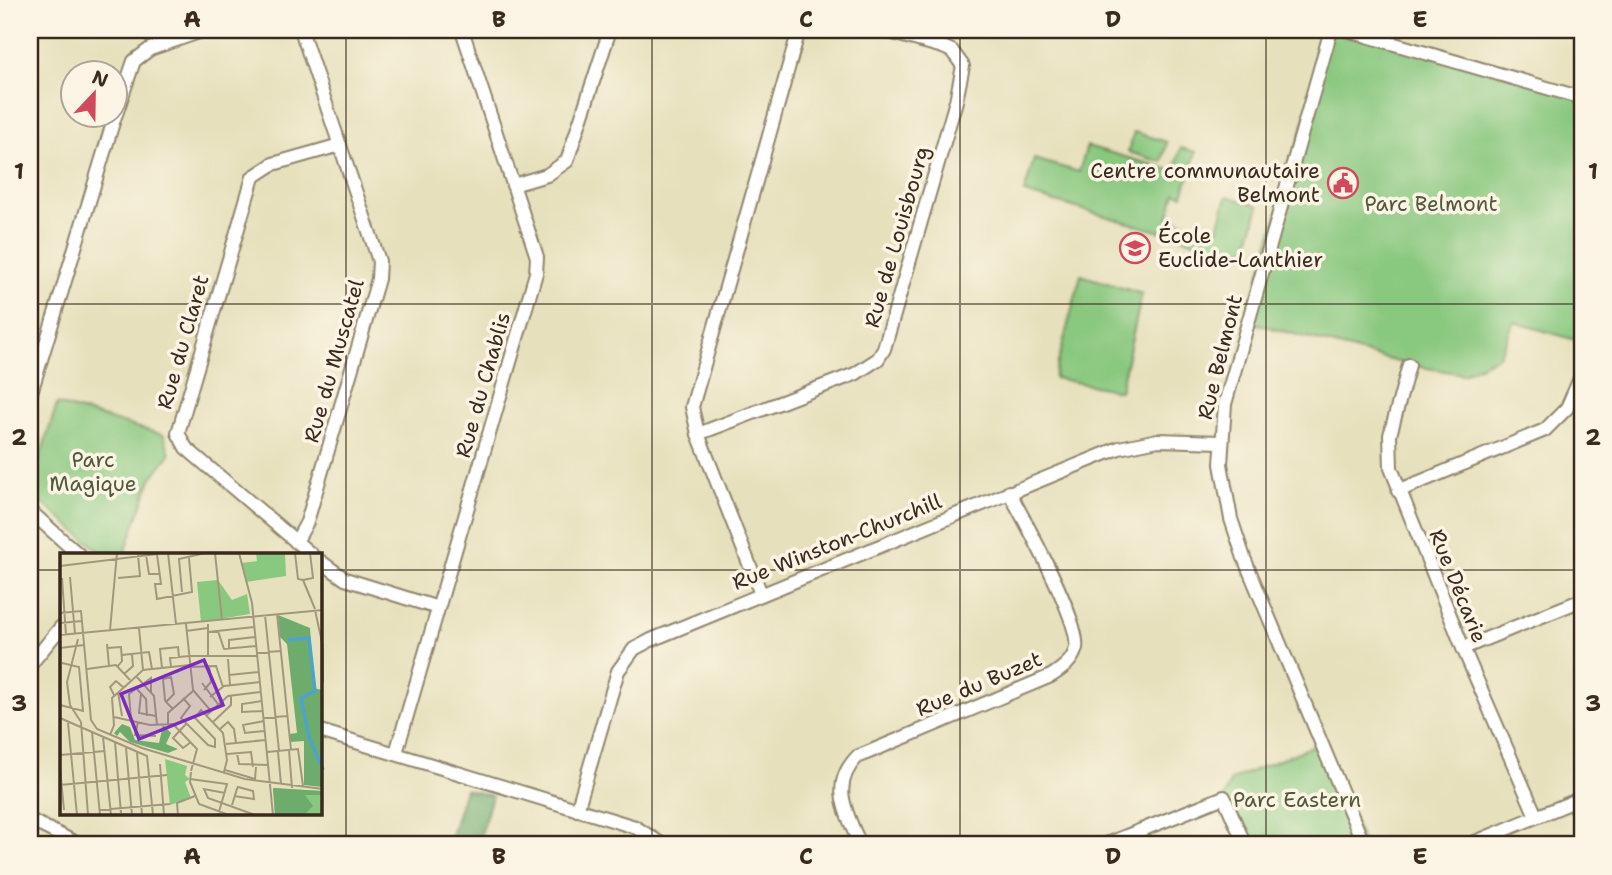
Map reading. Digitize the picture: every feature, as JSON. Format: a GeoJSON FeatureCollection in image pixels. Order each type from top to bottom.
{"type":"FeatureCollection","features":[{"type":"Feature","properties":{"kind":"street"},"geometry":{"type":"LineString","coordinates":[[130,72],[134,61],[150,49],[205,30]]}},
{"type":"Feature","properties":{"kind":"street","name":"Rue du Muscatel"},"geometry":{"type":"LineString","coordinates":[[296,542],[307,522],[378,279],[375,245],[300,30]]}},
{"type":"Feature","properties":{"kind":"street","name":"Rue du Chablis"},"geometry":{"type":"LineString","coordinates":[[396,753],[536,273],[537,257],[461,30]]}},
{"type":"Feature","properties":{"kind":"street"},"geometry":{"type":"LineString","coordinates":[[513,186],[547,175],[567,161],[610,30]]}},
{"type":"Feature","properties":{"kind":"street"},"geometry":{"type":"LineString","coordinates":[[761,594],[698,434],[692,407],[799,30]]}},
{"type":"Feature","properties":{"kind":"street","name":"Rue de Louisbourg"},"geometry":{"type":"LineString","coordinates":[[698,434],[855,373],[878,359],[884,349],[960,88],[963,65],[952,51],[943,47],[882,30]]}},
{"type":"Feature","properties":{"kind":"street","name":"Rue Belmont"},"geometry":{"type":"LineString","coordinates":[[1331,30],[1230,379],[1221,442],[1227,499],[1244,558],[1364,845]]}},
{"type":"Feature","properties":{"kind":"street"},"geometry":{"type":"LineString","coordinates":[[1346,30],[1582,97]]}},
{"type":"Feature","properties":{"kind":"street"},"geometry":{"type":"LineString","coordinates":[[30,397],[110,130]]}},
{"type":"Feature","properties":{"kind":"street","name":"Rue du Claret"},"geometry":{"type":"LineString","coordinates":[[310,553],[186,448],[180,440],[179,425],[253,177],[273,164],[340,145]]}},
{"type":"Feature","properties":{"kind":"street","name":"Rue Décarie"},"geometry":{"type":"LineString","coordinates":[[1409,365],[1388,447],[1398,491],[1536,816]]}},
{"type":"Feature","properties":{"kind":"street"},"geometry":{"type":"LineString","coordinates":[[1398,491],[1545,430],[1567,408],[1582,374]]}},
{"type":"Feature","properties":{"kind":"street","name":"Rue Winston-Churchill"},"geometry":{"type":"LineString","coordinates":[[577,810],[624,660],[651,640],[1057,471],[1138,442],[1221,442]]}},
{"type":"Feature","properties":{"kind":"street","name":"Rue du Buzet"},"geometry":{"type":"LineString","coordinates":[[860,845],[841,799],[840,787],[848,766],[857,757],[1051,676],[1072,658],[1076,647],[1073,622],[1009,492]]}},
{"type":"Feature","properties":{"kind":"street"},"geometry":{"type":"LineString","coordinates":[[30,511],[77,553]]}},
{"type":"Feature","properties":{"kind":"street"},"geometry":{"type":"LineString","coordinates":[[322,562],[345,579],[438,608]]}},
{"type":"Feature","properties":{"kind":"street"},"geometry":{"type":"LineString","coordinates":[[1463,648],[1582,600]]}},
{"type":"Feature","properties":{"kind":"street"},"geometry":{"type":"LineString","coordinates":[[30,665],[60,628]]}},
{"type":"Feature","properties":{"kind":"street"},"geometry":{"type":"LineString","coordinates":[[322,732],[635,827],[663,845]]}},
{"type":"Feature","properties":{"kind":"street"},"geometry":{"type":"LineString","coordinates":[[1104,845],[1224,797],[1245,845]]}},
{"type":"Feature","properties":{"kind":"street"},"geometry":{"type":"LineString","coordinates":[[1468,845],[1582,798]]}},
{"type":"Feature","properties":{"kind":"street"},"geometry":{"type":"LineString","coordinates":[[30,820],[80,845]]}},
{"type":"Feature","properties":{"kind":"green space","name":"Parc Belmont"},"geometry":{"type":"Polygon","coordinates":[[[1331,30],[1346,30],[1582,98],[1582,342],[1514,322],[1499,356],[1463,374],[1409,365],[1246,321],[1331,30]]]}},
{"type":"Feature","properties":{"kind":"green space"},"geometry":{"type":"Polygon","coordinates":[[[1134,132],[1167,142],[1162,162],[1128,152],[1134,132]]]}},
{"type":"Feature","properties":{"kind":"green space"},"geometry":{"type":"Polygon","coordinates":[[[1087,146],[1174,171],[1181,148],[1196,152],[1183,195],[1175,193],[1168,218],[1217,232],[1227,196],[1259,206],[1245,256],[1024,193],[1034,159],[1079,172],[1087,146]]]}},
{"type":"Feature","properties":{"kind":"green space"},"geometry":{"type":"Polygon","coordinates":[[[1081,275],[1142,294],[1120,391],[1054,378],[1081,275]]]}},
{"type":"Feature","properties":{"kind":"green space","name":"Parc Magique"},"geometry":{"type":"Polygon","coordinates":[[[57,404],[164,435],[170,454],[151,479],[125,553],[102,553],[35,497],[31,486],[57,404]]]}},
{"type":"Feature","properties":{"kind":"green space","name":"Parc Eastern"},"geometry":{"type":"Polygon","coordinates":[[[1322,742],[1364,845],[1245,845],[1224,797],[1231,780],[1322,742]]]}},
{"type":"Feature","properties":{"kind":"green space"},"geometry":{"type":"Polygon","coordinates":[[[465,789],[492,796],[478,845],[448,845],[465,789]]]}},
{"type":"Feature","properties":{"kind":"place","name":"Centre communautaire Belmont"},"geometry":{"type":"Point","coordinates":[1343,183]}},
{"type":"Feature","properties":{"kind":"place","name":"École Euclide-Lanthier"},"geometry":{"type":"Point","coordinates":[1135,248]}}]}
